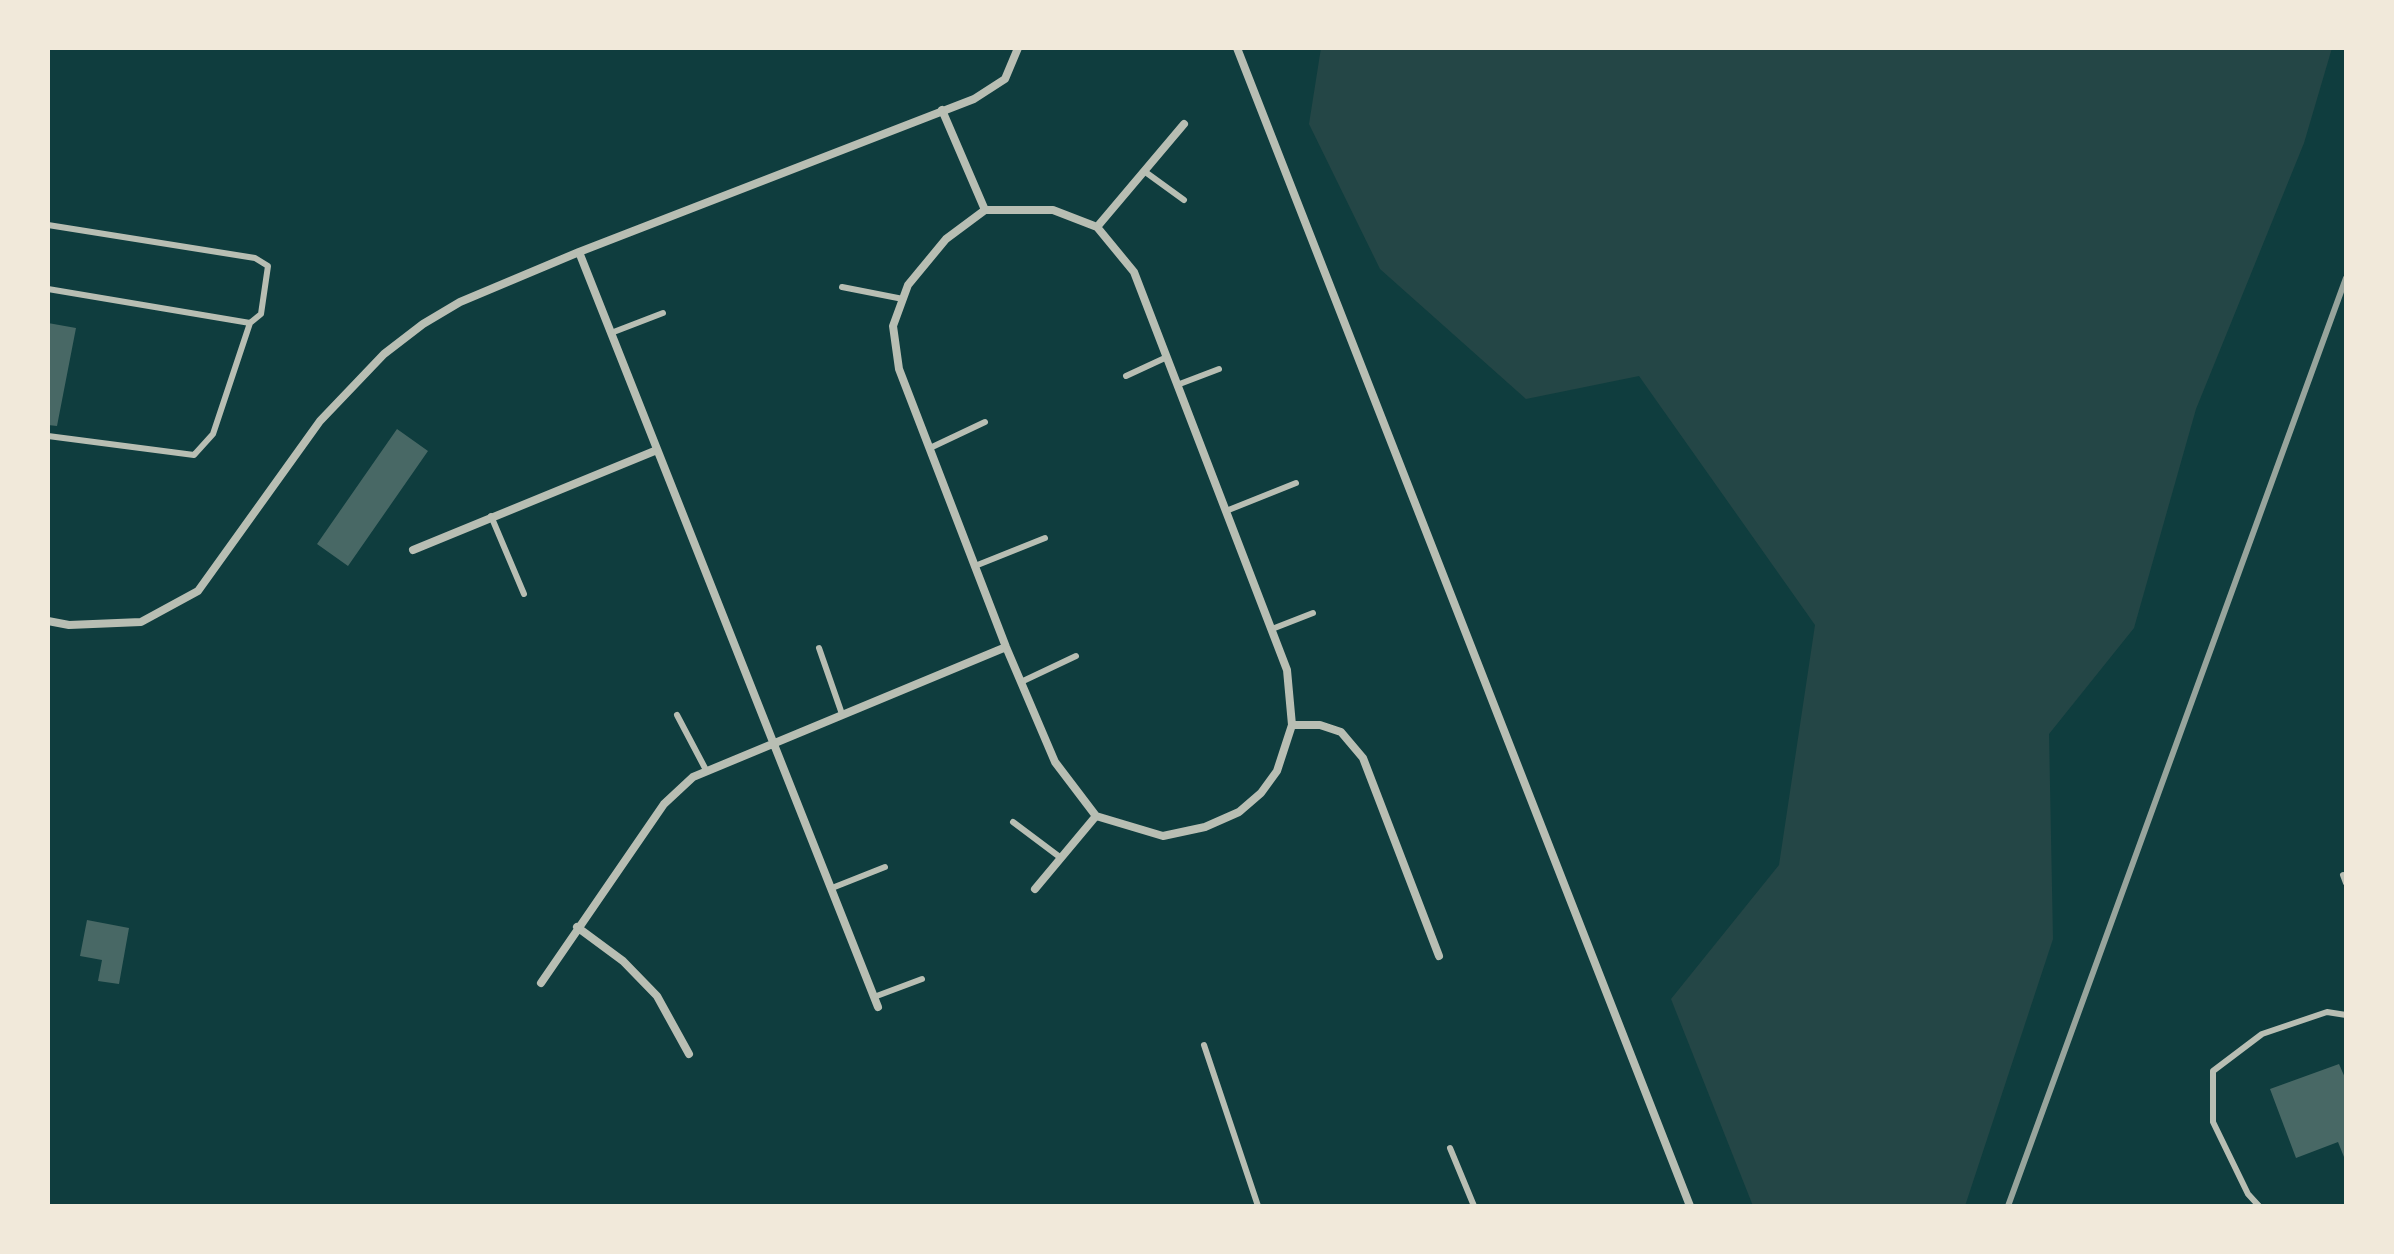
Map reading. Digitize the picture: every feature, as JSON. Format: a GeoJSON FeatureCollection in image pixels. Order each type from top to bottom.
{"type":"FeatureCollection","features":[{"type":"Feature","properties":{"kind":"street"},"geometry":{"type":"LineString","coordinates":[[1237,48],[1690,1206]]}},
{"type":"Feature","properties":{"kind":"street"},"geometry":{"type":"LineString","coordinates":[[48,621],[69,625],[141,622],[198,591],[320,421],[384,354],[423,324],[460,302],[579,252],[974,99],[1005,79],[1018,52]]}},
{"type":"Feature","properties":{"kind":"street"},"geometry":{"type":"LineString","coordinates":[[942,110],[985,210]]}},
{"type":"Feature","properties":{"kind":"street"},"geometry":{"type":"LineString","coordinates":[[1097,227],[1184,124]]}},
{"type":"Feature","properties":{"kind":"street"},"geometry":{"type":"LineString","coordinates":[[985,210],[1053,210],[1097,227],[1134,272],[1287,670],[1292,725],[1277,771],[1261,793],[1239,812],[1205,827],[1163,836],[1096,816],[1055,762],[1006,647],[899,369],[893,326],[908,285],[946,239],[985,210]]}},
{"type":"Feature","properties":{"kind":"street"},"geometry":{"type":"LineString","coordinates":[[579,252],[878,1007]]}},
{"type":"Feature","properties":{"kind":"street"},"geometry":{"type":"LineString","coordinates":[[413,550],[657,450]]}},
{"type":"Feature","properties":{"kind":"street"},"geometry":{"type":"LineString","coordinates":[[541,983],[664,804],[693,777],[1006,647]]}},
{"type":"Feature","properties":{"kind":"street"},"geometry":{"type":"LineString","coordinates":[[1292,725],[1320,725],[1341,732],[1363,758],[1439,956]]}},
{"type":"Feature","properties":{"kind":"street"},"geometry":{"type":"LineString","coordinates":[[1035,889],[1096,816]]}},
{"type":"Feature","properties":{"kind":"street"},"geometry":{"type":"LineString","coordinates":[[577,927],[623,961],[657,996],[689,1054]]}},
{"type":"Feature","properties":{"kind":"lane"},"geometry":{"type":"LineString","coordinates":[[1144,171],[1184,200]]}},
{"type":"Feature","properties":{"kind":"lane"},"geometry":{"type":"LineString","coordinates":[[48,225],[255,258],[268,266],[261,314],[250,323],[213,434],[194,455],[48,436]]}},
{"type":"Feature","properties":{"kind":"lane"},"geometry":{"type":"LineString","coordinates":[[842,287],[903,299]]}},
{"type":"Feature","properties":{"kind":"lane"},"geometry":{"type":"LineString","coordinates":[[48,289],[250,323]]}},
{"type":"Feature","properties":{"kind":"lane"},"geometry":{"type":"LineString","coordinates":[[611,333],[663,313]]}},
{"type":"Feature","properties":{"kind":"lane"},"geometry":{"type":"LineString","coordinates":[[1126,376],[1167,357]]}},
{"type":"Feature","properties":{"kind":"lane"},"geometry":{"type":"LineString","coordinates":[[1177,385],[1219,369]]}},
{"type":"Feature","properties":{"kind":"lane"},"geometry":{"type":"LineString","coordinates":[[930,448],[985,422]]}},
{"type":"Feature","properties":{"kind":"lane"},"geometry":{"type":"LineString","coordinates":[[1226,511],[1296,483]]}},
{"type":"Feature","properties":{"kind":"lane"},"geometry":{"type":"LineString","coordinates":[[491,516],[524,594]]}},
{"type":"Feature","properties":{"kind":"lane"},"geometry":{"type":"LineString","coordinates":[[975,566],[1045,538]]}},
{"type":"Feature","properties":{"kind":"lane"},"geometry":{"type":"LineString","coordinates":[[1272,629],[1313,613]]}},
{"type":"Feature","properties":{"kind":"lane"},"geometry":{"type":"LineString","coordinates":[[819,648],[842,714]]}},
{"type":"Feature","properties":{"kind":"lane"},"geometry":{"type":"LineString","coordinates":[[1021,682],[1076,656]]}},
{"type":"Feature","properties":{"kind":"lane"},"geometry":{"type":"LineString","coordinates":[[677,715],[706,770]]}},
{"type":"Feature","properties":{"kind":"lane"},"geometry":{"type":"LineString","coordinates":[[1013,822],[1061,858]]}},
{"type":"Feature","properties":{"kind":"lane"},"geometry":{"type":"LineString","coordinates":[[832,888],[885,867]]}},
{"type":"Feature","properties":{"kind":"lane"},"geometry":{"type":"LineString","coordinates":[[2343,875],[2346,883]]}},
{"type":"Feature","properties":{"kind":"lane"},"geometry":{"type":"LineString","coordinates":[[874,997],[922,979]]}},
{"type":"Feature","properties":{"kind":"lane"},"geometry":{"type":"LineString","coordinates":[[2259,1206],[2248,1194],[2213,1122],[2213,1071],[2262,1034],[2327,1012],[2346,1015]]}},
{"type":"Feature","properties":{"kind":"lane"},"geometry":{"type":"LineString","coordinates":[[1204,1045],[1258,1206]]}},
{"type":"Feature","properties":{"kind":"lane"},"geometry":{"type":"LineString","coordinates":[[1450,1148],[1474,1206]]}},
{"type":"Feature","properties":{"kind":"shaded area"},"geometry":{"type":"Polygon","coordinates":[[[1321,48],[2332,48],[2304,143],[2196,409],[2134,628],[2049,734],[2053,939],[1965,1206],[1753,1206],[1671,999],[1779,865],[1815,625],[1639,376],[1526,399],[1380,269],[1309,124],[1321,48]]]}},
{"type":"Feature","properties":{"kind":"building"},"geometry":{"type":"Polygon","coordinates":[[[48,323],[76,328],[57,426],[48,425],[48,323]]]}},
{"type":"Feature","properties":{"kind":"building"},"geometry":{"type":"Polygon","coordinates":[[[397,429],[428,451],[348,566],[317,544],[397,429]]]}},
{"type":"Feature","properties":{"kind":"building"},"geometry":{"type":"Polygon","coordinates":[[[87,920],[129,928],[119,984],[98,981],[102,960],[80,956],[87,920]]]}},
{"type":"Feature","properties":{"kind":"building"},"geometry":{"type":"Polygon","coordinates":[[[2339,1064],[2346,1080],[2346,1162],[2338,1142],[2296,1158],[2270,1089],[2339,1064]]]}},
{"type":"Feature","properties":{"kind":"railway"},"geometry":{"type":"LineString","coordinates":[[2008,1206],[2346,278]]}}]}
